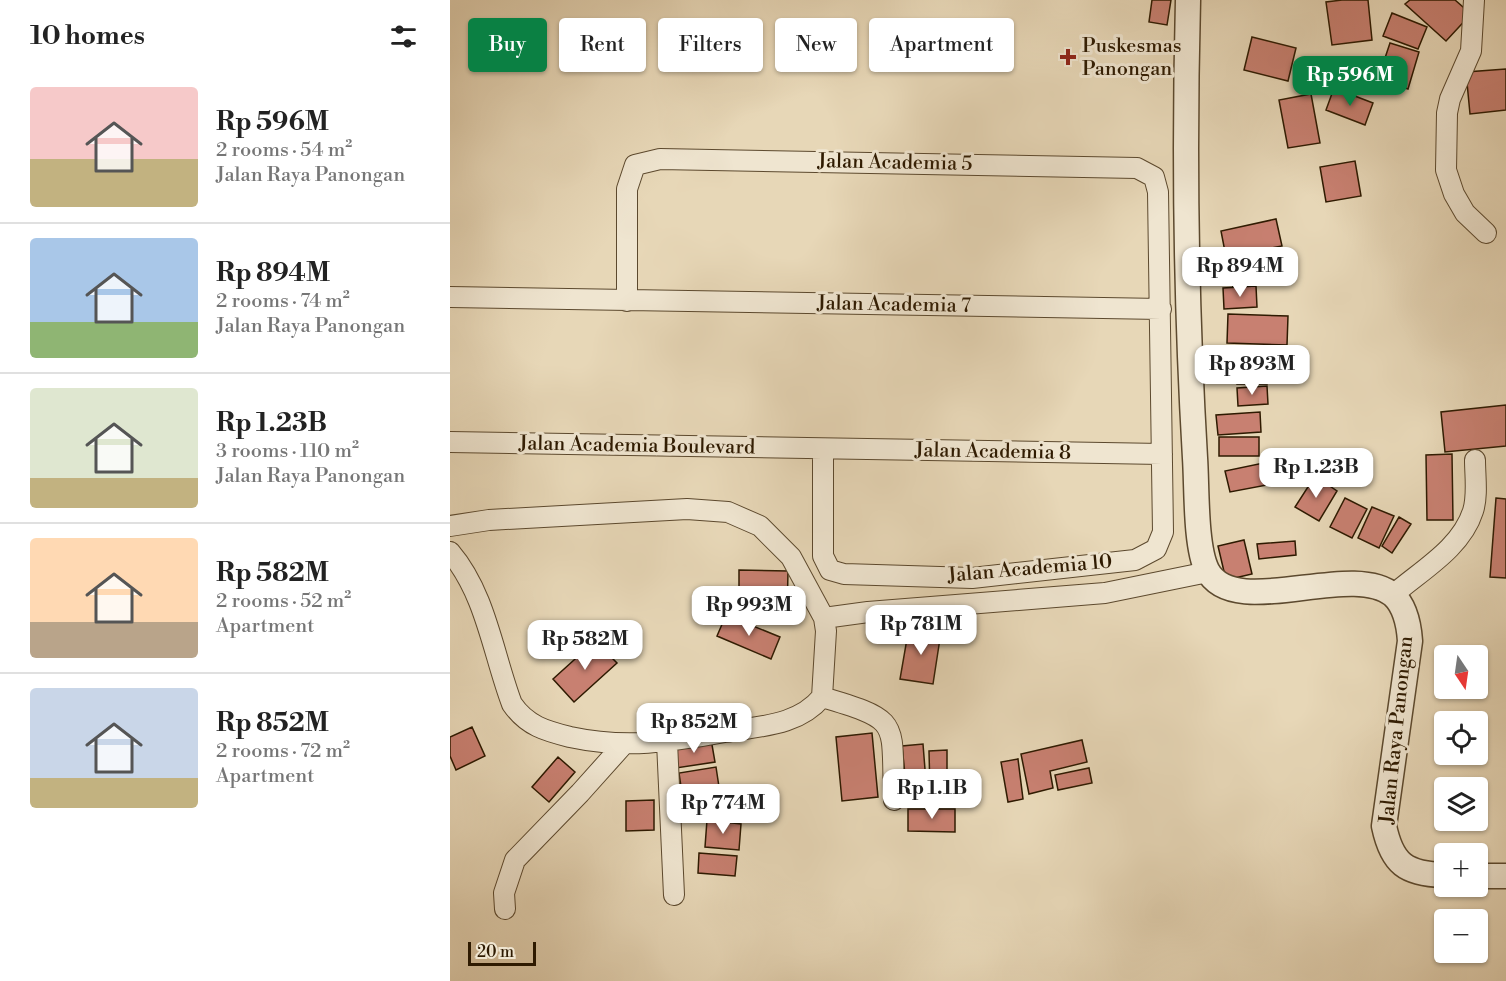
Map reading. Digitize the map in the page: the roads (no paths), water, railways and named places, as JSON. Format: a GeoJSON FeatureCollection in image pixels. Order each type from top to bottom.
{"type":"FeatureCollection","features":[{"type":"Feature","properties":{"kind":"street"},"geometry":{"type":"LineString","coordinates":[[1188,0],[1188,197],[1193,425],[1200,531],[1208,572],[1227,588],[1240,591],[1356,585],[1371,586],[1393,595],[1435,561],[1466,528],[1473,511],[1475,460]]}},
{"type":"Feature","properties":{"kind":"street"},"geometry":{"type":"LineString","coordinates":[[1474,0],[1471,51],[1450,99],[1447,113],[1446,159],[1454,194],[1465,213],[1486,233]]}},
{"type":"Feature","properties":{"kind":"street","name":"Jalan Academia 5"},"geometry":{"type":"LineString","coordinates":[[627,301],[627,189],[635,165],[660,159],[1137,168],[1154,177],[1158,192],[1161,309]]}},
{"type":"Feature","properties":{"kind":"street","name":"Jalan Academia 7"},"geometry":{"type":"LineString","coordinates":[[450,297],[1161,309]]}},
{"type":"Feature","properties":{"kind":"street"},"geometry":{"type":"LineString","coordinates":[[1161,309],[1162,454]]}},
{"type":"Feature","properties":{"kind":"street","name":"Jalan Academia Boulevard"},"geometry":{"type":"LineString","coordinates":[[450,442],[823,451]]}},
{"type":"Feature","properties":{"kind":"street","name":"Jalan Academia 8"},"geometry":{"type":"LineString","coordinates":[[823,451],[1162,454]]}},
{"type":"Feature","properties":{"kind":"street","name":"Jalan Academia 10"},"geometry":{"type":"LineString","coordinates":[[823,451],[823,556],[830,570],[844,574],[972,578],[1135,560],[1156,549],[1163,532],[1162,454]]}},
{"type":"Feature","properties":{"kind":"street"},"geometry":{"type":"LineString","coordinates":[[450,526],[489,520],[687,509],[728,512],[760,526],[791,557],[824,618],[822,697],[804,714],[785,722],[667,742],[622,744],[552,734],[539,729],[518,714],[507,691],[473,590],[459,562],[450,552]]}},
{"type":"Feature","properties":{"kind":"street"},"geometry":{"type":"LineString","coordinates":[[824,618],[888,610],[1029,601],[1106,593],[1208,572]]}},
{"type":"Feature","properties":{"kind":"street","name":"Jalan Raya Panongan"},"geometry":{"type":"LineString","coordinates":[[1393,595],[1405,615],[1410,641],[1384,826],[1392,853],[1401,865],[1419,873],[1434,874]]}},
{"type":"Feature","properties":{"kind":"street"},"geometry":{"type":"LineString","coordinates":[[822,697],[862,709],[884,720],[892,739],[894,800]]}},
{"type":"Feature","properties":{"kind":"street"},"geometry":{"type":"LineString","coordinates":[[667,742],[674,895]]}},
{"type":"Feature","properties":{"kind":"street"},"geometry":{"type":"LineString","coordinates":[[505,909],[504,892],[514,860],[580,793],[622,744]]}},
{"type":"Feature","properties":{"kind":"street"},"geometry":{"type":"LineString","coordinates":[[1488,876],[1506,876]]}},
{"type":"Feature","properties":{"kind":"place","name":"Puskesmas Panongan"},"geometry":{"type":"Point","coordinates":[1068,57]}}]}
